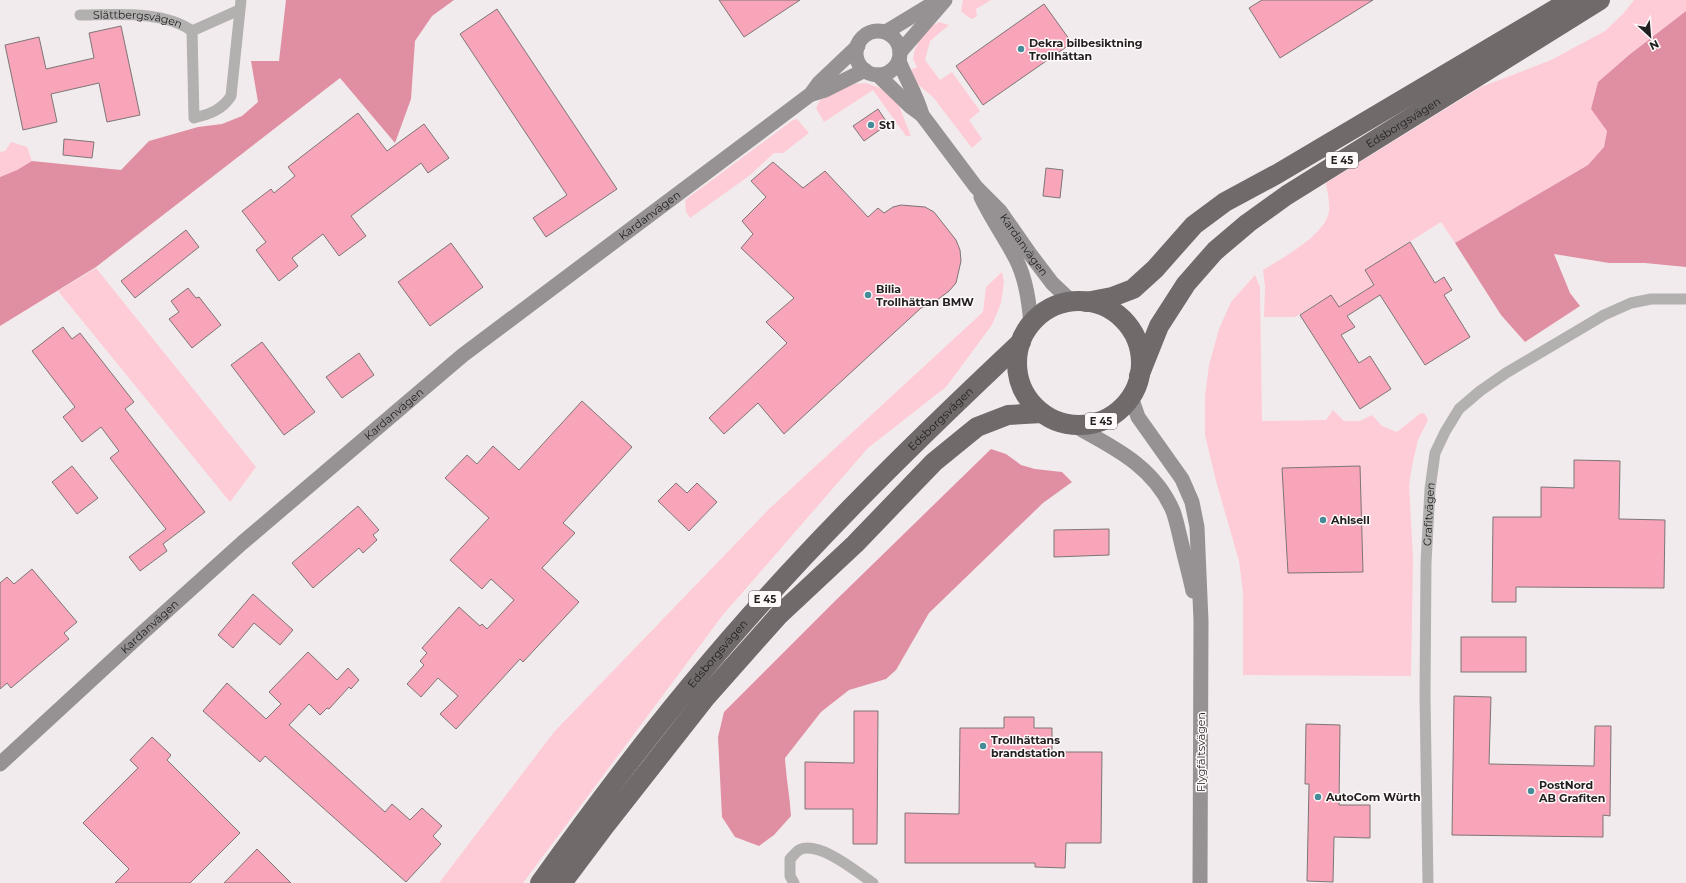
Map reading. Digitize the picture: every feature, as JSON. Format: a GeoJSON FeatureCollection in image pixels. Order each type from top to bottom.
{"type":"FeatureCollection","features":[{"type":"Feature","properties":{"kind":"highway","name":"Edsborgsvägen"},"geometry":{"type":"LineString","coordinates":[[1079,302],[1112,297],[1133,289],[1155,269],[1170,250],[1194,225],[1225,202],[1284,170],[1571,0]]}},
{"type":"Feature","properties":{"kind":"highway","name":"Edsborgsvägen"},"geometry":{"type":"LineString","coordinates":[[1139,376],[1158,326],[1186,284],[1215,251],[1248,223],[1287,194],[1600,0]]}},
{"type":"Feature","properties":{"kind":"highway","name":"E 45"},"geometry":{"type":"LineString","coordinates":[[1079,302],[1106,308],[1123,320],[1135,336],[1140,356],[1139,376],[1131,397],[1120,409],[1106,419],[1084,425],[1073,425],[1057,421],[1042,413],[1030,402],[1020,381],[1017,358],[1021,342],[1031,324],[1050,309],[1064,303],[1079,302]]}},
{"type":"Feature","properties":{"kind":"highway","name":"Edsborgsvägen"},"geometry":{"type":"LineString","coordinates":[[540,883],[589,815],[690,686],[763,602],[826,534],[931,426],[1021,342]]}},
{"type":"Feature","properties":{"kind":"highway","name":"Edsborgsvägen"},"geometry":{"type":"LineString","coordinates":[[562,883],[706,697],[778,616],[855,544],[934,462],[977,427],[1008,415],[1042,413]]}},
{"type":"Feature","properties":{"kind":"street"},"geometry":{"type":"LineString","coordinates":[[886,32],[932,4],[944,0]]}},
{"type":"Feature","properties":{"kind":"street"},"geometry":{"type":"LineString","coordinates":[[900,57],[897,41],[886,32],[876,31],[869,33],[861,40],[858,46],[857,59],[871,73],[891,72],[900,57],[944,0]]}},
{"type":"Feature","properties":{"kind":"street","name":"Slättbergsvägen"},"geometry":{"type":"LineString","coordinates":[[192,31],[194,118],[211,113],[225,106],[231,96],[240,5]]}},
{"type":"Feature","properties":{"kind":"street","name":"Slättbergsvägen"},"geometry":{"type":"LineString","coordinates":[[192,31],[240,5]]}},
{"type":"Feature","properties":{"kind":"street","name":"Slättbergsvägen"},"geometry":{"type":"LineString","coordinates":[[80,15],[130,15],[163,19],[184,25],[192,31]]}},
{"type":"Feature","properties":{"kind":"street","name":"Kardanvägen"},"geometry":{"type":"LineString","coordinates":[[0,764],[134,640],[242,543],[463,355],[811,94],[819,83],[858,46]]}},
{"type":"Feature","properties":{"kind":"street","name":"Kardanvägen"},"geometry":{"type":"LineString","coordinates":[[900,57],[906,79],[919,103],[922,115]]}},
{"type":"Feature","properties":{"kind":"street","name":"Kardanvägen"},"geometry":{"type":"LineString","coordinates":[[811,94],[871,73],[922,115],[976,187],[1000,211],[1052,283],[1079,302]]}},
{"type":"Feature","properties":{"kind":"street","name":"Kardanvägen"},"geometry":{"type":"LineString","coordinates":[[976,187],[990,217],[1016,260],[1028,294],[1031,324]]}},
{"type":"Feature","properties":{"kind":"street","name":"Grafitvägen"},"geometry":{"type":"LineString","coordinates":[[1428,883],[1425,696],[1426,571],[1430,489],[1435,453],[1445,432],[1459,409],[1480,391],[1506,373],[1604,314],[1625,306],[1651,299],[1686,299]]}},
{"type":"Feature","properties":{"kind":"street","name":"Flygfältsvägen"},"geometry":{"type":"LineString","coordinates":[[1131,397],[1138,417],[1182,479],[1192,502],[1197,527],[1201,621],[1200,883]]}},
{"type":"Feature","properties":{"kind":"street","name":"Flygfältsvägen"},"geometry":{"type":"LineString","coordinates":[[1073,425],[1112,446],[1135,461],[1151,477],[1167,498],[1173,512],[1201,621]]}},
{"type":"Feature","properties":{"kind":"street"},"geometry":{"type":"LineString","coordinates":[[794,883],[790,876],[790,859],[800,850],[819,848],[873,883]]}},
{"type":"Feature","properties":{"kind":"shaded area"},"geometry":{"type":"Polygon","coordinates":[[[286,0],[454,0],[432,16],[415,41],[411,99],[395,143],[340,78],[96,267],[0,326],[0,177],[17,170],[32,161],[121,170],[149,141],[198,127],[222,124],[242,116],[258,102],[251,61],[279,61],[286,0]]]}},
{"type":"Feature","properties":{"kind":"shaded area"},"geometry":{"type":"Polygon","coordinates":[[[963,0],[991,0],[976,9],[977,16],[972,19],[961,11],[963,0]]]}},
{"type":"Feature","properties":{"kind":"shaded area"},"geometry":{"type":"Polygon","coordinates":[[[1634,0],[1686,0],[1686,11],[1629,55],[1598,82],[1591,109],[1607,130],[1604,147],[1588,165],[1455,243],[1441,222],[1365,270],[1374,285],[1339,307],[1331,295],[1295,317],[1264,317],[1265,287],[1263,270],[1302,245],[1320,229],[1326,220],[1329,211],[1326,183],[1481,87],[1551,60],[1605,31],[1623,14],[1634,0]]]}},
{"type":"Feature","properties":{"kind":"shaded area"},"geometry":{"type":"Polygon","coordinates":[[[1686,11],[1686,267],[1645,263],[1609,263],[1554,254],[1570,293],[1580,306],[1525,342],[1501,315],[1455,243],[1588,165],[1604,147],[1607,131],[1591,109],[1598,82],[1629,55],[1686,11]]]}},
{"type":"Feature","properties":{"kind":"shaded area"},"geometry":{"type":"Polygon","coordinates":[[[939,22],[949,25],[930,41],[925,60],[940,80],[952,72],[980,111],[969,120],[982,139],[972,148],[933,97],[916,83],[910,70],[917,67],[913,59],[915,49],[924,31],[939,22]]]}},
{"type":"Feature","properties":{"kind":"shaded area"},"geometry":{"type":"Polygon","coordinates":[[[866,83],[886,90],[897,101],[911,136],[906,136],[873,90],[824,122],[816,108],[820,100],[851,84],[866,83]]]}},
{"type":"Feature","properties":{"kind":"shaded area"},"geometry":{"type":"Polygon","coordinates":[[[797,119],[809,133],[783,153],[774,153],[749,176],[690,218],[686,212],[685,200],[793,120],[797,119]]]}},
{"type":"Feature","properties":{"kind":"shaded area"},"geometry":{"type":"Polygon","coordinates":[[[11,142],[27,147],[32,161],[17,170],[0,177],[0,152],[5,151],[11,142]]]}},
{"type":"Feature","properties":{"kind":"shaded area"},"geometry":{"type":"Polygon","coordinates":[[[96,268],[256,467],[230,502],[58,291],[96,268]]]}},
{"type":"Feature","properties":{"kind":"shaded area"},"geometry":{"type":"Polygon","coordinates":[[[1002,272],[1004,282],[1001,303],[992,325],[946,387],[868,448],[722,616],[523,883],[439,883],[554,732],[768,510],[983,312],[986,287],[1002,272]]]}},
{"type":"Feature","properties":{"kind":"shaded area"},"geometry":{"type":"Polygon","coordinates":[[[1255,275],[1260,287],[1263,421],[1326,420],[1333,410],[1344,421],[1360,421],[1372,415],[1382,426],[1397,432],[1421,413],[1425,414],[1428,420],[1418,440],[1409,485],[1413,558],[1411,676],[1243,675],[1243,593],[1239,561],[1216,481],[1205,435],[1205,396],[1209,365],[1219,329],[1231,302],[1255,275]]]}},
{"type":"Feature","properties":{"kind":"shaded area"},"geometry":{"type":"Polygon","coordinates":[[[991,449],[1006,454],[1021,465],[1035,469],[1062,472],[1072,482],[1043,503],[929,613],[896,670],[886,679],[849,690],[821,712],[785,758],[791,816],[774,835],[759,846],[735,837],[722,817],[718,737],[724,712],[991,449]]]}},
{"type":"Feature","properties":{"kind":"building"},"geometry":{"type":"Polygon","coordinates":[[[719,0],[800,0],[744,37],[719,0]]]}},
{"type":"Feature","properties":{"kind":"building"},"geometry":{"type":"Polygon","coordinates":[[[1262,0],[1373,0],[1280,58],[1249,8],[1262,0]]]}},
{"type":"Feature","properties":{"kind":"building","name":"Dekra bilbesiktning Trollhättan"},"geometry":{"type":"Polygon","coordinates":[[[1044,4],[1072,43],[983,105],[956,66],[1044,4]]]}},
{"type":"Feature","properties":{"kind":"building"},"geometry":{"type":"Polygon","coordinates":[[[497,9],[617,189],[546,237],[533,218],[567,195],[460,34],[497,9]]]}},
{"type":"Feature","properties":{"kind":"building"},"geometry":{"type":"Polygon","coordinates":[[[121,26],[140,115],[107,122],[99,83],[51,94],[57,122],[23,130],[5,45],[39,37],[46,69],[94,58],[89,33],[121,26]]]}},
{"type":"Feature","properties":{"kind":"building","name":"St1"},"geometry":{"type":"Polygon","coordinates":[[[878,109],[888,124],[864,141],[853,126],[878,109]]]}},
{"type":"Feature","properties":{"kind":"building"},"geometry":{"type":"Polygon","coordinates":[[[358,113],[387,151],[424,124],[449,158],[428,173],[421,163],[351,216],[366,236],[339,256],[323,234],[292,258],[298,266],[279,281],[256,250],[266,242],[242,211],[271,189],[274,193],[295,176],[288,167],[358,113]]]}},
{"type":"Feature","properties":{"kind":"building"},"geometry":{"type":"Polygon","coordinates":[[[64,139],[94,142],[92,158],[63,155],[64,139]]]}},
{"type":"Feature","properties":{"kind":"building","name":"Bilia Trollhättan BMW"},"geometry":{"type":"Polygon","coordinates":[[[773,162],[803,188],[825,171],[868,217],[878,208],[884,213],[893,207],[901,205],[925,207],[934,212],[956,240],[960,250],[961,261],[956,283],[949,291],[932,304],[921,308],[784,434],[758,403],[724,434],[709,418],[787,343],[766,322],[794,298],[741,248],[753,234],[742,221],[766,197],[751,181],[773,162]]]}},
{"type":"Feature","properties":{"kind":"building"},"geometry":{"type":"Polygon","coordinates":[[[1046,168],[1063,170],[1060,198],[1043,196],[1046,168]]]}},
{"type":"Feature","properties":{"kind":"building"},"geometry":{"type":"Polygon","coordinates":[[[186,230],[199,247],[135,298],[121,281],[186,230]]]}},
{"type":"Feature","properties":{"kind":"building"},"geometry":{"type":"Polygon","coordinates":[[[1410,242],[1435,283],[1444,277],[1452,290],[1444,295],[1470,337],[1425,365],[1380,295],[1347,316],[1355,327],[1341,335],[1359,363],[1370,356],[1391,389],[1360,409],[1300,315],[1331,295],[1339,307],[1374,285],[1365,270],[1410,242]]]}},
{"type":"Feature","properties":{"kind":"building"},"geometry":{"type":"Polygon","coordinates":[[[451,243],[483,287],[430,326],[398,282],[451,243]]]}},
{"type":"Feature","properties":{"kind":"building"},"geometry":{"type":"Polygon","coordinates":[[[188,288],[196,298],[199,297],[221,325],[192,348],[169,319],[179,312],[171,301],[188,288]]]}},
{"type":"Feature","properties":{"kind":"building"},"geometry":{"type":"Polygon","coordinates":[[[63,327],[72,339],[80,333],[134,402],[125,409],[205,512],[163,544],[167,551],[140,571],[129,557],[166,529],[110,458],[119,451],[101,427],[82,442],[63,417],[75,407],[32,351],[63,327]]]}},
{"type":"Feature","properties":{"kind":"building"},"geometry":{"type":"Polygon","coordinates":[[[262,342],[315,412],[284,435],[231,365],[262,342]]]}},
{"type":"Feature","properties":{"kind":"building"},"geometry":{"type":"Polygon","coordinates":[[[359,353],[374,375],[342,398],[326,377],[359,353]]]}},
{"type":"Feature","properties":{"kind":"building"},"geometry":{"type":"Polygon","coordinates":[[[582,401],[632,447],[563,523],[575,533],[542,568],[579,602],[523,662],[520,659],[456,729],[440,714],[458,696],[438,678],[421,697],[407,684],[424,665],[420,661],[427,653],[422,648],[459,607],[480,626],[482,624],[487,629],[514,600],[491,579],[482,589],[450,560],[489,518],[445,478],[467,455],[477,464],[493,446],[519,470],[582,401]]]}},
{"type":"Feature","properties":{"kind":"building"},"geometry":{"type":"Polygon","coordinates":[[[1574,460],[1620,461],[1619,519],[1665,520],[1664,588],[1516,587],[1516,602],[1492,602],[1493,517],[1541,517],[1541,487],[1574,488],[1574,460]]]}},
{"type":"Feature","properties":{"kind":"building"},"geometry":{"type":"Polygon","coordinates":[[[72,466],[98,498],[77,514],[52,482],[72,466]]]}},
{"type":"Feature","properties":{"kind":"building","name":"Ahlsell"},"geometry":{"type":"Polygon","coordinates":[[[1360,466],[1363,572],[1288,573],[1282,468],[1360,466]]]}},
{"type":"Feature","properties":{"kind":"building"},"geometry":{"type":"Polygon","coordinates":[[[676,483],[687,493],[697,483],[717,502],[689,531],[658,501],[676,483]]]}},
{"type":"Feature","properties":{"kind":"building"},"geometry":{"type":"Polygon","coordinates":[[[358,506],[379,530],[373,535],[377,540],[363,553],[359,548],[313,588],[292,563],[358,506]]]}},
{"type":"Feature","properties":{"kind":"building"},"geometry":{"type":"Polygon","coordinates":[[[1109,529],[1109,555],[1054,557],[1054,530],[1109,529]]]}},
{"type":"Feature","properties":{"kind":"building"},"geometry":{"type":"Polygon","coordinates":[[[32,569],[77,622],[64,633],[69,639],[11,688],[7,683],[0,689],[0,583],[7,577],[14,584],[32,569]]]}},
{"type":"Feature","properties":{"kind":"building"},"geometry":{"type":"Polygon","coordinates":[[[253,594],[293,630],[280,645],[254,623],[233,648],[218,635],[253,594]]]}},
{"type":"Feature","properties":{"kind":"building"},"geometry":{"type":"Polygon","coordinates":[[[1461,637],[1526,637],[1526,672],[1461,672],[1461,637]]]}},
{"type":"Feature","properties":{"kind":"building"},"geometry":{"type":"Polygon","coordinates":[[[308,652],[337,680],[348,668],[359,680],[351,689],[349,687],[329,709],[327,708],[320,715],[309,704],[289,725],[385,812],[392,804],[410,820],[422,808],[442,826],[433,836],[441,844],[406,882],[265,756],[260,762],[203,711],[227,683],[266,719],[281,704],[269,692],[308,652]]]}},
{"type":"Feature","properties":{"kind":"building","name":"PostNord AB Grafiten"},"geometry":{"type":"Polygon","coordinates":[[[1454,696],[1491,697],[1489,764],[1594,766],[1595,726],[1611,726],[1610,816],[1603,815],[1603,837],[1452,835],[1454,696]]]}},
{"type":"Feature","properties":{"kind":"building"},"geometry":{"type":"Polygon","coordinates":[[[854,711],[878,711],[877,844],[853,844],[853,809],[805,809],[805,762],[854,763],[854,711]]]}},
{"type":"Feature","properties":{"kind":"building"},"geometry":{"type":"Polygon","coordinates":[[[1004,717],[1034,717],[1034,728],[1052,728],[1052,752],[1102,752],[1101,843],[1066,843],[1065,868],[1035,867],[1035,863],[905,863],[905,813],[959,814],[960,728],[1004,728],[1004,717]]]}},
{"type":"Feature","properties":{"kind":"building","name":"AutoCom Würth"},"geometry":{"type":"Polygon","coordinates":[[[1306,724],[1340,725],[1339,805],[1370,805],[1370,838],[1334,837],[1333,882],[1307,881],[1309,784],[1305,784],[1306,724]]]}},
{"type":"Feature","properties":{"kind":"building"},"geometry":{"type":"Polygon","coordinates":[[[152,737],[171,755],[167,760],[240,833],[190,883],[115,883],[129,869],[83,823],[138,768],[130,760],[152,737]]]}},
{"type":"Feature","properties":{"kind":"building"},"geometry":{"type":"Polygon","coordinates":[[[257,849],[291,883],[224,883],[257,849]]]}},
{"type":"Feature","properties":{"kind":"place","name":"Dekra bilbesiktning Trollhättan"},"geometry":{"type":"Point","coordinates":[1021,49]}},
{"type":"Feature","properties":{"kind":"place","name":"St1"},"geometry":{"type":"Point","coordinates":[871,125]}},
{"type":"Feature","properties":{"kind":"place","name":"Bilia Trollhättan BMW"},"geometry":{"type":"Point","coordinates":[868,295]}},
{"type":"Feature","properties":{"kind":"place","name":"Ahlsell"},"geometry":{"type":"Point","coordinates":[1323,520]}},
{"type":"Feature","properties":{"kind":"place","name":"Trollhättans brandstation"},"geometry":{"type":"Point","coordinates":[983,746]}},
{"type":"Feature","properties":{"kind":"place","name":"PostNord AB Grafiten"},"geometry":{"type":"Point","coordinates":[1531,791]}},
{"type":"Feature","properties":{"kind":"place","name":"AutoCom Würth"},"geometry":{"type":"Point","coordinates":[1318,797]}}]}
